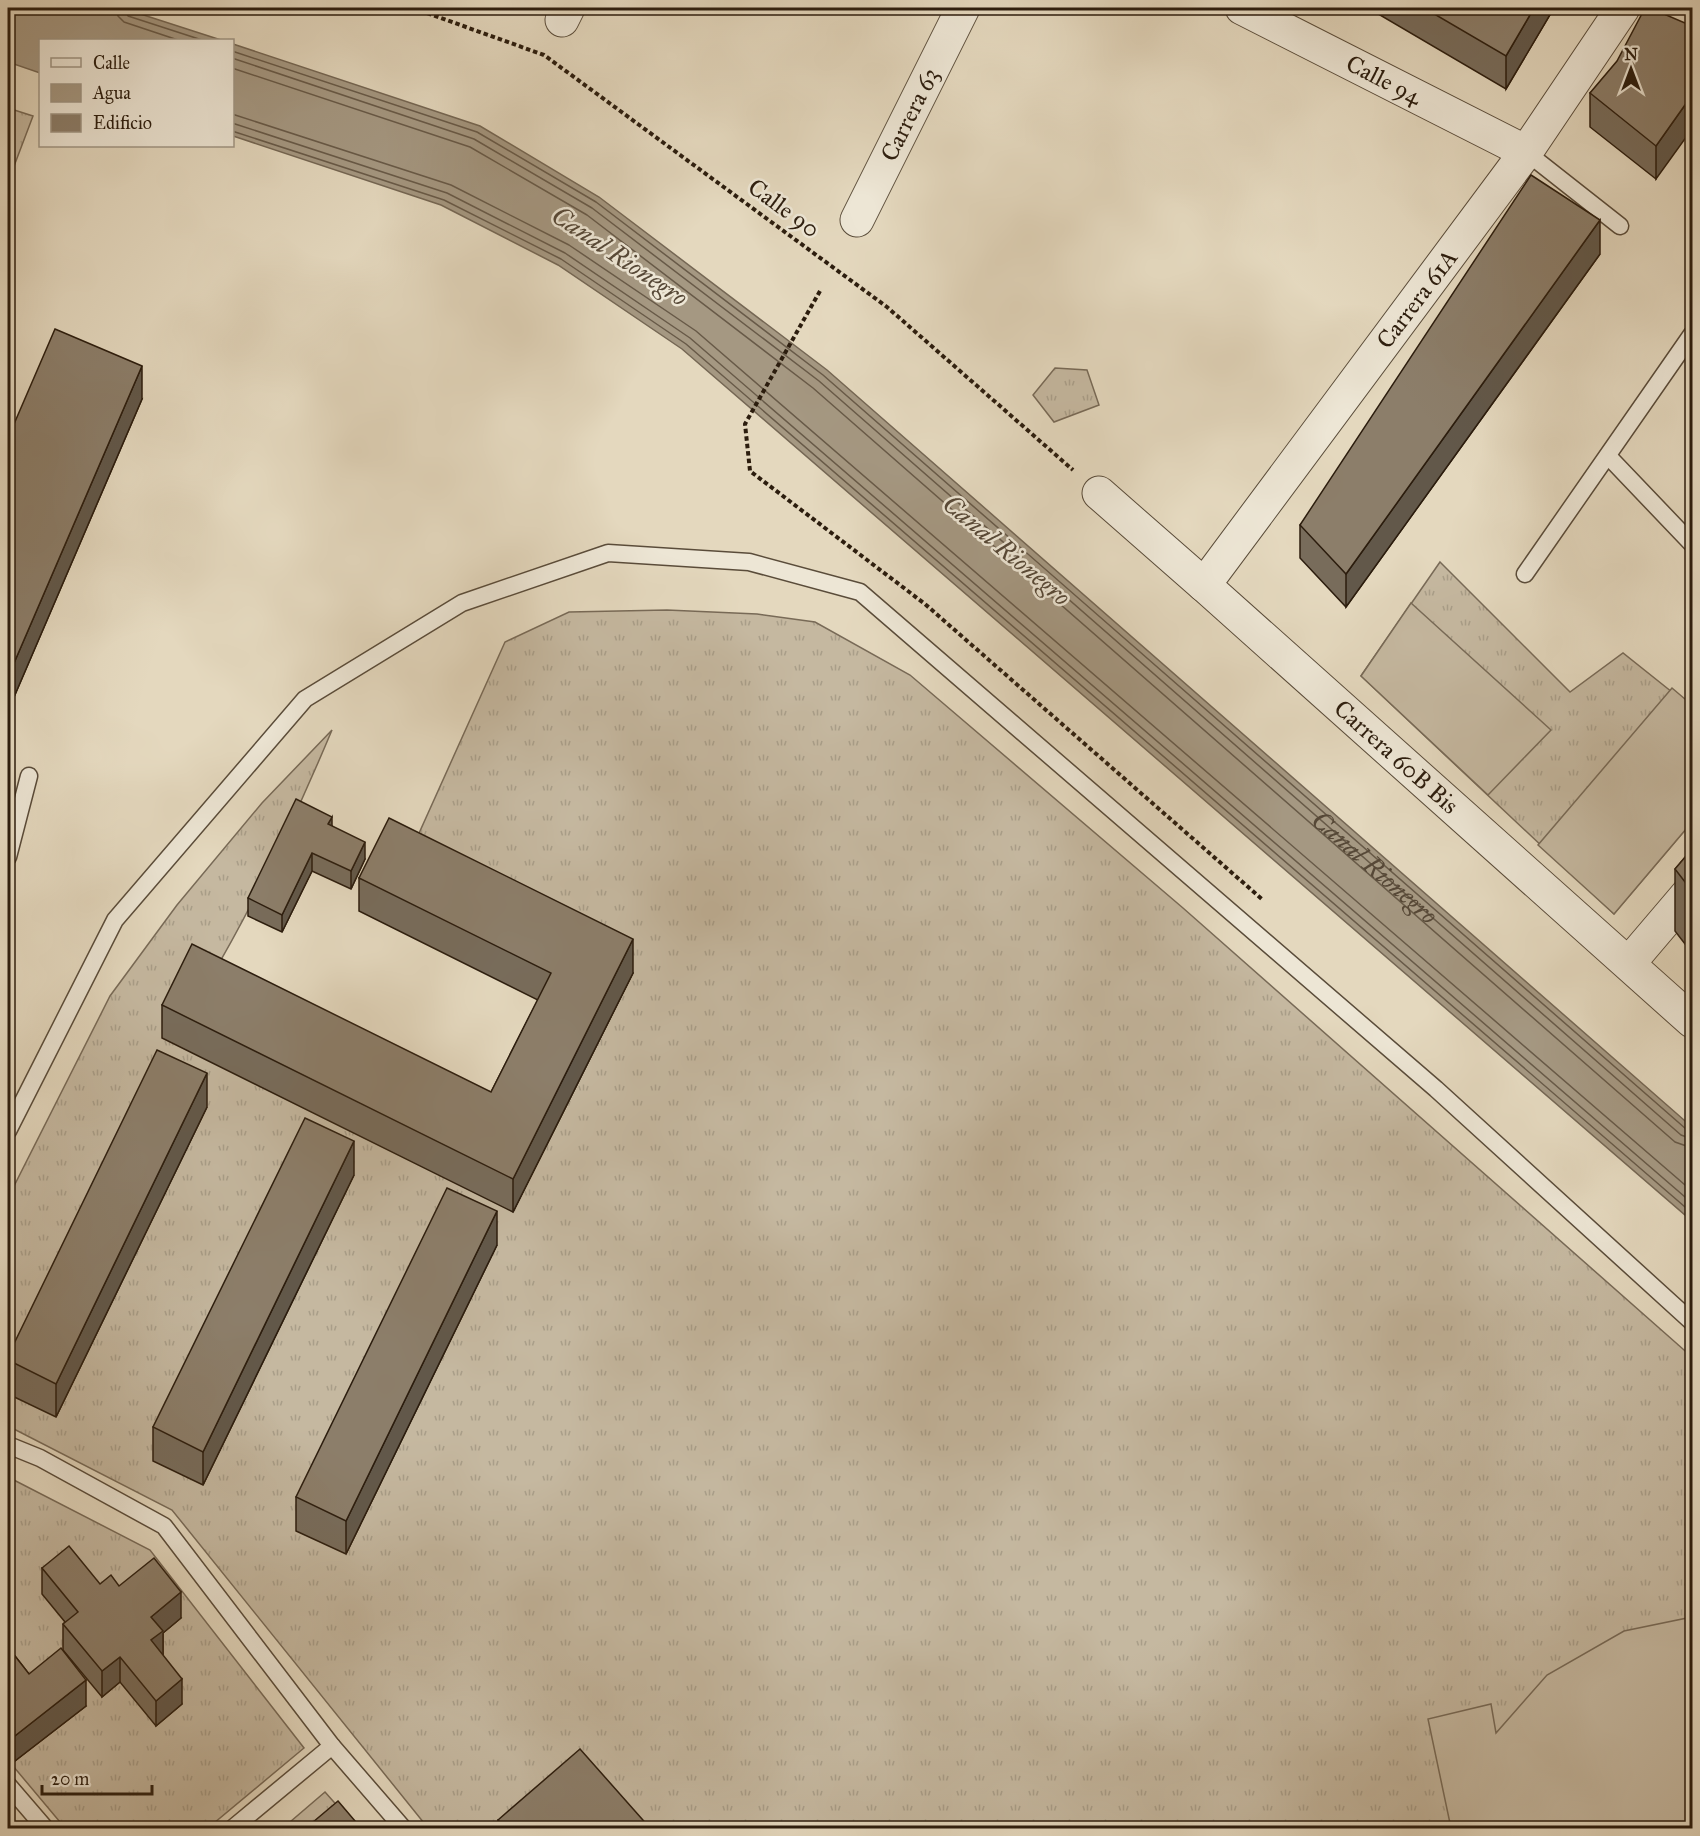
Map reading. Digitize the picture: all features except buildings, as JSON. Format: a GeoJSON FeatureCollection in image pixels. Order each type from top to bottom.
{"type":"FeatureCollection","features":[{"type":"Feature","properties":{"kind":"street","name":"Carrera 63"},"geometry":{"type":"LineString","coordinates":[[857,220],[963,8]]}},
{"type":"Feature","properties":{"kind":"street","name":"Calle 94"},"geometry":{"type":"LineString","coordinates":[[1242,8],[1526,152]]}},
{"type":"Feature","properties":{"kind":"street","name":"Carrera 61A"},"geometry":{"type":"LineString","coordinates":[[1204,585],[1526,152],[1623,8]]}},
{"type":"Feature","properties":{"kind":"street","name":"Carrera 60B Bis"},"geometry":{"type":"LineString","coordinates":[[1099,493],[1692,1021]]}},
{"type":"Feature","properties":{"kind":"street"},"geometry":{"type":"LineString","coordinates":[[1629,963],[1692,890]]}},
{"type":"Feature","properties":{"kind":"lane"},"geometry":{"type":"LineString","coordinates":[[1526,152],[1620,226]]}},
{"type":"Feature","properties":{"kind":"lane"},"geometry":{"type":"LineString","coordinates":[[1525,574],[1692,334]]}},
{"type":"Feature","properties":{"kind":"lane"},"geometry":{"type":"LineString","coordinates":[[1608,456],[1692,544]]}},
{"type":"Feature","properties":{"kind":"lane"},"geometry":{"type":"LineString","coordinates":[[8,1131],[115,920],[305,699],[462,603],[608,553],[749,562],[860,592],[1436,1089],[1692,1322]]}},
{"type":"Feature","properties":{"kind":"lane"},"geometry":{"type":"LineString","coordinates":[[8,857],[29,776]]}},
{"type":"Feature","properties":{"kind":"lane"},"geometry":{"type":"LineString","coordinates":[[8,1445],[40,1458],[164,1526],[332,1746],[403,1828]]}},
{"type":"Feature","properties":{"kind":"lane"},"geometry":{"type":"LineString","coordinates":[[233,1828],[332,1746]]}},
{"type":"Feature","properties":{"kind":"lane"},"geometry":{"type":"LineString","coordinates":[[8,1785],[45,1828]]}},
{"type":"Feature","properties":{"kind":"path","name":"Calle 90"},"geometry":{"type":"LineString","coordinates":[[413,8],[544,55],[887,307],[1099,493]]}},
{"type":"Feature","properties":{"kind":"path"},"geometry":{"type":"LineString","coordinates":[[746,424],[820,291]]}},
{"type":"Feature","properties":{"kind":"green space"},"geometry":{"type":"Polygon","coordinates":[[[8,108],[33,116],[8,182],[8,108]]]}},
{"type":"Feature","properties":{"kind":"green space"},"geometry":{"type":"Polygon","coordinates":[[[1055,368],[1087,370],[1099,405],[1054,422],[1033,395],[1055,368]]]}},
{"type":"Feature","properties":{"kind":"green space"},"geometry":{"type":"Polygon","coordinates":[[[1440,562],[1570,692],[1623,653],[1692,708],[1692,822],[1614,914],[1361,676],[1440,562]]]}},
{"type":"Feature","properties":{"kind":"green space"},"geometry":{"type":"Polygon","coordinates":[[[1411,603],[1551,730],[1488,795],[1361,676],[1411,603]]]}},
{"type":"Feature","properties":{"kind":"green space"},"geometry":{"type":"Polygon","coordinates":[[[667,610],[757,614],[815,622],[910,675],[1183,908],[1692,1357],[1692,1828],[428,1828],[172,1510],[8,1426],[8,1198],[110,996],[177,905],[262,803],[332,730],[274,859],[207,984],[513,1212],[633,973],[407,860],[505,642],[569,612],[667,610]]]}},
{"type":"Feature","properties":{"kind":"green space"},"geometry":{"type":"Polygon","coordinates":[[[1672,688],[1692,705],[1692,822],[1614,914],[1538,845],[1672,688]]]}},
{"type":"Feature","properties":{"kind":"green space"},"geometry":{"type":"Polygon","coordinates":[[[8,1477],[150,1550],[304,1748],[208,1828],[65,1828],[8,1760],[8,1477]]]}},
{"type":"Feature","properties":{"kind":"green space"},"geometry":{"type":"Polygon","coordinates":[[[1692,1617],[1692,1828],[1451,1828],[1428,1719],[1491,1704],[1496,1733],[1547,1675],[1624,1631],[1692,1617]]]}},
{"type":"Feature","properties":{"kind":"green space"},"geometry":{"type":"Polygon","coordinates":[[[325,1792],[357,1828],[283,1828],[325,1792]]]}},
{"type":"Feature","properties":{"kind":"water"},"geometry":{"type":"Polygon","coordinates":[[[8,8],[122,8],[218,39],[39,39],[39,73],[8,62],[8,8]]]}},
{"type":"Feature","properties":{"kind":"water","name":"Canal Rionegro"},"geometry":{"type":"Polygon","coordinates":[[[234,44],[480,126],[599,197],[827,370],[1692,1127],[1692,1221],[682,349],[558,265],[441,205],[234,136],[234,44]]]}}]}
